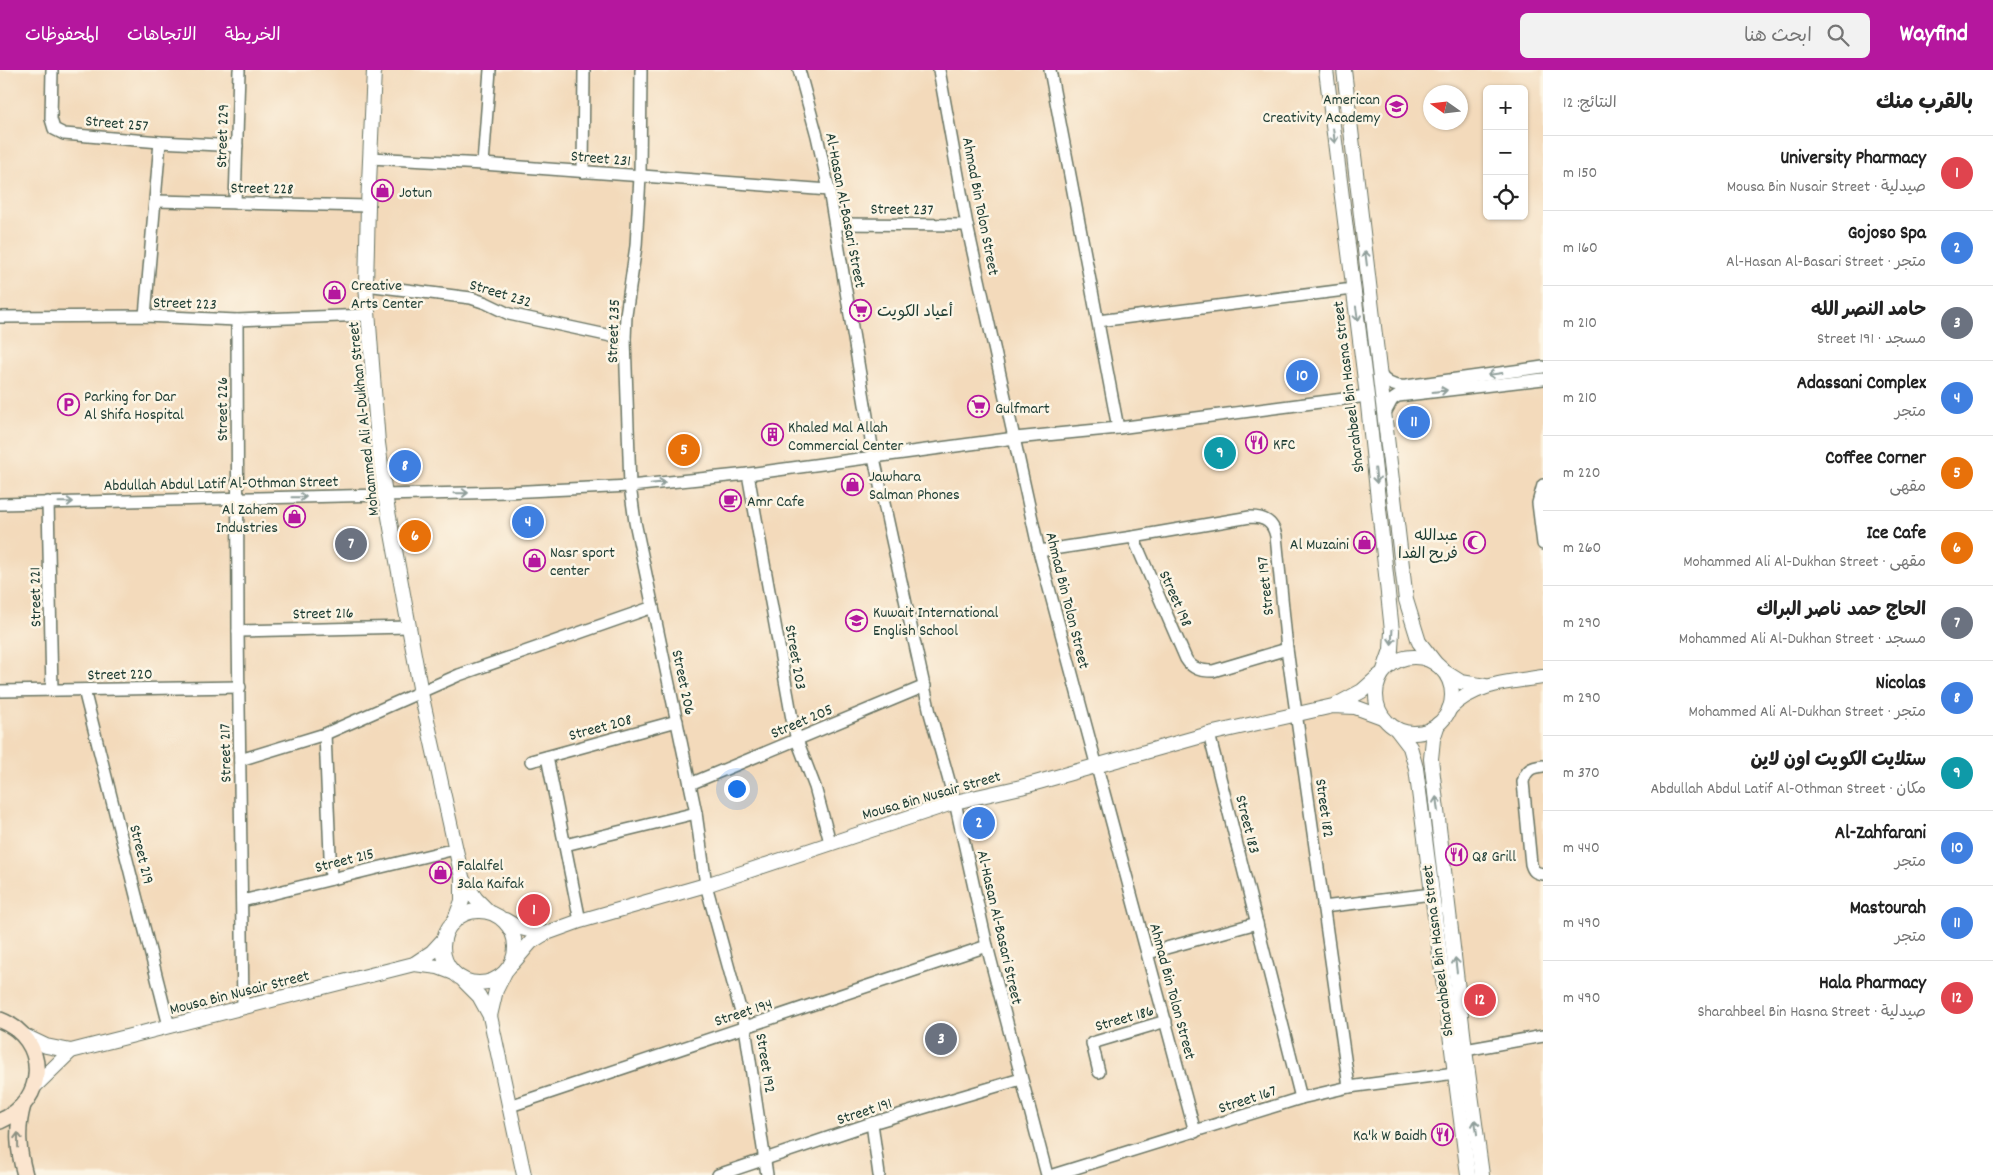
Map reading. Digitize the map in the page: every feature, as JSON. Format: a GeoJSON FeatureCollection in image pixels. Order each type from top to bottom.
{"type":"FeatureCollection","features":[{"type":"Feature","properties":{"kind":"main road"},"geometry":{"type":"LineString","coordinates":[[0,1020],[9,1024],[23,1035],[33,1050],[36,1060],[34,1087],[24,1105],[20,1120],[18,1142],[25,1175]]}},
{"type":"Feature","properties":{"kind":"main road"},"geometry":{"type":"LineString","coordinates":[[0,1121],[9,1117],[24,1105]]}},
{"type":"Feature","properties":{"kind":"street","name":"Street 257"},"geometry":{"type":"LineString","coordinates":[[52,70],[51,119],[54,129],[64,134],[237,146]]}},
{"type":"Feature","properties":{"kind":"street","name":"Street 229"},"geometry":{"type":"LineString","coordinates":[[235,203],[240,70]]}},
{"type":"Feature","properties":{"kind":"street","name":"Mohammed Ali Al-Dukhan Street"},"geometry":{"type":"LineString","coordinates":[[374,70],[366,285],[376,415],[385,495],[409,627],[462,877],[462,901],[454,922]]}},
{"type":"Feature","properties":{"kind":"street"},"geometry":{"type":"LineString","coordinates":[[483,164],[490,70]]}},
{"type":"Feature","properties":{"kind":"street"},"geometry":{"type":"LineString","coordinates":[[582,172],[584,70]]}},
{"type":"Feature","properties":{"kind":"street","name":"Street 235"},"geometry":{"type":"LineString","coordinates":[[630,486],[625,339],[626,315],[635,256],[640,177],[641,70]]}},
{"type":"Feature","properties":{"kind":"street","name":"Al-Hasan Al-Basari Street"},"geometry":{"type":"LineString","coordinates":[[799,70],[817,136],[836,224],[874,458],[925,686],[955,802],[987,946],[1047,1175]]}},
{"type":"Feature","properties":{"kind":"street","name":"Ahmad Bin Tolon Street"},"geometry":{"type":"LineString","coordinates":[[939,70],[968,225],[1039,551],[1195,1132]]}},
{"type":"Feature","properties":{"kind":"street"},"geometry":{"type":"LineString","coordinates":[[1050,70],[1118,428]]}},
{"type":"Feature","properties":{"kind":"street","name":"Sharahbeel Bin Hasna Street"},"geometry":{"type":"LineString","coordinates":[[1326,70],[1367,396],[1392,631],[1391,650],[1382,673]]}},
{"type":"Feature","properties":{"kind":"street","name":"Sharahbeel Bin Hasna Street"},"geometry":{"type":"LineString","coordinates":[[1344,70],[1406,600],[1420,642],[1438,666]]}},
{"type":"Feature","properties":{"kind":"street"},"geometry":{"type":"LineString","coordinates":[[145,316],[160,142]]}},
{"type":"Feature","properties":{"kind":"street","name":"Street 231"},"geometry":{"type":"LineString","coordinates":[[370,158],[483,164],[829,190]]}},
{"type":"Feature","properties":{"kind":"street","name":"Street 228"},"geometry":{"type":"LineString","coordinates":[[156,202],[368,206]]}},
{"type":"Feature","properties":{"kind":"street","name":"Street 237"},"geometry":{"type":"LineString","coordinates":[[836,224],[968,225]]}},
{"type":"Feature","properties":{"kind":"street","name":"Street 232"},"geometry":{"type":"LineString","coordinates":[[366,285],[471,298],[509,314],[625,339]]}},
{"type":"Feature","properties":{"kind":"street"},"geometry":{"type":"LineString","coordinates":[[1098,321],[1353,289]]}},
{"type":"Feature","properties":{"kind":"street","name":"Street 223"},"geometry":{"type":"LineString","coordinates":[[0,317],[145,316],[237,320],[368,314]]}},
{"type":"Feature","properties":{"kind":"street","name":"Street 226"},"geometry":{"type":"LineString","coordinates":[[237,320],[237,498]]}},
{"type":"Feature","properties":{"kind":"street"},"geometry":{"type":"LineString","coordinates":[[1380,374],[1384,381],[1406,386],[1543,367]]}},
{"type":"Feature","properties":{"kind":"street"},"geometry":{"type":"LineString","coordinates":[[1384,415],[1392,400],[1398,396],[1543,379]]}},
{"type":"Feature","properties":{"kind":"street","name":"Abdullah Abdul Latif Al-Othman Street"},"geometry":{"type":"LineString","coordinates":[[0,504],[507,492],[630,486],[748,474],[1015,438],[1118,428],[1367,396]]}},
{"type":"Feature","properties":{"kind":"street","name":"Street 203"},"geometry":{"type":"LineString","coordinates":[[748,474],[797,740],[814,787],[830,842]]}},
{"type":"Feature","properties":{"kind":"street"},"geometry":{"type":"LineString","coordinates":[[1543,485],[1538,503],[1543,544]]}},
{"type":"Feature","properties":{"kind":"street","name":"Street 206"},"geometry":{"type":"LineString","coordinates":[[630,486],[653,608],[696,813],[706,885]]}},
{"type":"Feature","properties":{"kind":"street","name":"Street 217"},"geometry":{"type":"LineString","coordinates":[[237,498],[243,1008]]}},
{"type":"Feature","properties":{"kind":"street","name":"Street 221"},"geometry":{"type":"LineString","coordinates":[[48,502],[52,690]]}},
{"type":"Feature","properties":{"kind":"street","name":"Street 197"},"geometry":{"type":"LineString","coordinates":[[1133,537],[1250,517],[1260,517],[1269,521],[1276,536],[1287,650],[1297,714]]}},
{"type":"Feature","properties":{"kind":"street"},"geometry":{"type":"LineString","coordinates":[[1039,551],[1133,537]]}},
{"type":"Feature","properties":{"kind":"street","name":"Street 198"},"geometry":{"type":"LineString","coordinates":[[1133,537],[1186,659],[1195,669],[1206,671],[1219,670],[1287,650]]}},
{"type":"Feature","properties":{"kind":"street"},"geometry":{"type":"LineString","coordinates":[[240,760],[325,734],[422,693],[459,675],[653,608]]}},
{"type":"Feature","properties":{"kind":"street","name":"Street 216"},"geometry":{"type":"LineString","coordinates":[[238,631],[409,627]]}},
{"type":"Feature","properties":{"kind":"street"},"geometry":{"type":"LineString","coordinates":[[1486,686],[1461,682],[1424,658],[1406,657],[1394,662],[1382,673],[1376,687],[1376,700],[1382,718],[1397,730],[1421,733],[1438,724],[1449,709],[1463,697],[1486,686],[1543,677]]}},
{"type":"Feature","properties":{"kind":"street"},"geometry":{"type":"LineString","coordinates":[[1438,666],[1448,678],[1452,690],[1449,709]]}},
{"type":"Feature","properties":{"kind":"street","name":"Mousa Bin Nusair Street"},"geometry":{"type":"LineString","coordinates":[[509,968],[525,948],[544,934],[580,921],[706,885],[830,842],[955,802],[1021,786],[1209,734],[1333,706],[1355,695],[1382,673]]}},
{"type":"Feature","properties":{"kind":"street","name":"Street 205"},"geometry":{"type":"LineString","coordinates":[[690,784],[925,686]]}},
{"type":"Feature","properties":{"kind":"street","name":"Street 220"},"geometry":{"type":"LineString","coordinates":[[0,691],[240,687]]}},
{"type":"Feature","properties":{"kind":"street","name":"Street 219"},"geometry":{"type":"LineString","coordinates":[[84,690],[169,1026]]}},
{"type":"Feature","properties":{"kind":"street","name":"Mousa Bin Nusair Street"},"geometry":{"type":"LineString","coordinates":[[1333,706],[1355,707],[1369,711],[1382,718]]}},
{"type":"Feature","properties":{"kind":"street","name":"Street 182"},"geometry":{"type":"LineString","coordinates":[[1297,714],[1349,1087]]}},
{"type":"Feature","properties":{"kind":"street","name":"Street 208"},"geometry":{"type":"LineString","coordinates":[[531,761],[677,721]]}},
{"type":"Feature","properties":{"kind":"street","name":"Sharahbeel Bin Hasna Street"},"geometry":{"type":"LineString","coordinates":[[1438,724],[1433,740],[1432,759],[1465,1050],[1482,1175]]}},
{"type":"Feature","properties":{"kind":"street","name":"Sharahbeel Bin Hasna Street"},"geometry":{"type":"LineString","coordinates":[[1397,730],[1410,747],[1416,768],[1468,1175]]}},
{"type":"Feature","properties":{"kind":"street"},"geometry":{"type":"LineString","coordinates":[[325,734],[331,879]]}},
{"type":"Feature","properties":{"kind":"street","name":"Street 183"},"geometry":{"type":"LineString","coordinates":[[1209,734],[1301,1098]]}},
{"type":"Feature","properties":{"kind":"street"},"geometry":{"type":"LineString","coordinates":[[548,757],[580,921]]}},
{"type":"Feature","properties":{"kind":"street"},"geometry":{"type":"LineString","coordinates":[[1543,766],[1528,770],[1523,782],[1531,864],[1536,873],[1543,874]]}},
{"type":"Feature","properties":{"kind":"street"},"geometry":{"type":"LineString","coordinates":[[564,845],[696,813]]}},
{"type":"Feature","properties":{"kind":"street","name":"Street 215"},"geometry":{"type":"LineString","coordinates":[[242,901],[455,849]]}},
{"type":"Feature","properties":{"kind":"street","name":"Mohammed Ali Al-Dukhan Street"},"geometry":{"type":"LineString","coordinates":[[462,877],[476,899],[494,914]]}},
{"type":"Feature","properties":{"kind":"street","name":"Street 192"},"geometry":{"type":"LineString","coordinates":[[706,885],[745,1027],[766,1175]]}},
{"type":"Feature","properties":{"kind":"street"},"geometry":{"type":"LineString","coordinates":[[1323,907],[1432,894]]}},
{"type":"Feature","properties":{"kind":"street"},"geometry":{"type":"LineString","coordinates":[[524,1175],[490,1016],[474,990],[446,963],[443,951],[444,939],[449,927],[467,913],[478,911],[494,914],[517,927],[544,934]]}},
{"type":"Feature","properties":{"kind":"street"},"geometry":{"type":"LineString","coordinates":[[490,1016],[496,990],[509,968],[515,943],[507,924],[494,914]]}},
{"type":"Feature","properties":{"kind":"street"},"geometry":{"type":"LineString","coordinates":[[1148,953],[1257,923]]}},
{"type":"Feature","properties":{"kind":"street","name":"Mousa Bin Nusair Street"},"geometry":{"type":"LineString","coordinates":[[23,1035],[46,1046],[71,1051],[414,964],[432,952],[444,939]]}},
{"type":"Feature","properties":{"kind":"street","name":"Street 194"},"geometry":{"type":"LineString","coordinates":[[510,1106],[987,946]]}},
{"type":"Feature","properties":{"kind":"street","name":"Mousa Bin Nusair Street"},"geometry":{"type":"LineString","coordinates":[[414,964],[438,967],[459,977]]}},
{"type":"Feature","properties":{"kind":"street"},"geometry":{"type":"LineString","coordinates":[[459,977],[475,983],[486,983],[497,979],[509,968]]}},
{"type":"Feature","properties":{"kind":"street","name":"Street 186"},"geometry":{"type":"LineString","coordinates":[[1099,1072],[1092,1043],[1166,1022]]}},
{"type":"Feature","properties":{"kind":"street"},"geometry":{"type":"LineString","coordinates":[[1465,1050],[1543,1036]]}},
{"type":"Feature","properties":{"kind":"street","name":"Mousa Bin Nusair Street"},"geometry":{"type":"LineString","coordinates":[[34,1087],[71,1051]]}},
{"type":"Feature","properties":{"kind":"street","name":"Street 167"},"geometry":{"type":"LineString","coordinates":[[1053,1175],[1301,1098],[1349,1087],[1455,1073]]}},
{"type":"Feature","properties":{"kind":"street","name":"Street 191"},"geometry":{"type":"LineString","coordinates":[[718,1175],[872,1123],[1021,1079]]}},
{"type":"Feature","properties":{"kind":"street"},"geometry":{"type":"LineString","coordinates":[[872,1123],[879,1175]]}},
{"type":"Feature","properties":{"kind":"place","name":"American Creativity Academy"},"geometry":{"type":"Point","coordinates":[1396,107]}},
{"type":"Feature","properties":{"kind":"place","name":"Jotun"},"geometry":{"type":"Point","coordinates":[383,191]}},
{"type":"Feature","properties":{"kind":"place","name":"Creative Arts Center"},"geometry":{"type":"Point","coordinates":[335,293]}},
{"type":"Feature","properties":{"kind":"place","name":"أعياد الكويت"},"geometry":{"type":"Point","coordinates":[861,310]}},
{"type":"Feature","properties":{"kind":"place","name":"Al-Zahfarani"},"geometry":{"type":"Point","coordinates":[1302,376]}},
{"type":"Feature","properties":{"kind":"place","name":"Parking for Dar Al Shifa Hospital"},"geometry":{"type":"Point","coordinates":[68,404]}},
{"type":"Feature","properties":{"kind":"place","name":"Gulfmart"},"geometry":{"type":"Point","coordinates":[979,407]}},
{"type":"Feature","properties":{"kind":"place","name":"Mastourah"},"geometry":{"type":"Point","coordinates":[1414,422]}},
{"type":"Feature","properties":{"kind":"place","name":"Khaled Mal Allah Commercial Center"},"geometry":{"type":"Point","coordinates":[772,435]}},
{"type":"Feature","properties":{"kind":"place","name":"KFC"},"geometry":{"type":"Point","coordinates":[1257,443]}},
{"type":"Feature","properties":{"kind":"place","name":"Coffee Corner"},"geometry":{"type":"Point","coordinates":[684,450]}},
{"type":"Feature","properties":{"kind":"place","name":"ستلايت الكويت اون لاين"},"geometry":{"type":"Point","coordinates":[1220,453]}},
{"type":"Feature","properties":{"kind":"place","name":"Nicolas"},"geometry":{"type":"Point","coordinates":[405,466]}},
{"type":"Feature","properties":{"kind":"place","name":"Jawhara Salman Phones"},"geometry":{"type":"Point","coordinates":[853,484]}},
{"type":"Feature","properties":{"kind":"place","name":"Amr Cafe"},"geometry":{"type":"Point","coordinates":[731,500]}},
{"type":"Feature","properties":{"kind":"place","name":"Al Zahem Industries"},"geometry":{"type":"Point","coordinates":[294,517]}},
{"type":"Feature","properties":{"kind":"place","name":"Adassani Complex"},"geometry":{"type":"Point","coordinates":[528,522]}},
{"type":"Feature","properties":{"kind":"place","name":"Ice Cafe"},"geometry":{"type":"Point","coordinates":[415,536]}},
{"type":"Feature","properties":{"kind":"place","name":"Al Muzaini"},"geometry":{"type":"Point","coordinates":[1365,543]}},
{"type":"Feature","properties":{"kind":"place","name":"عبدالله فريح الفدا"},"geometry":{"type":"Point","coordinates":[1474,543]}},
{"type":"Feature","properties":{"kind":"place","name":"الحاج حمد ناصر البراك"},"geometry":{"type":"Point","coordinates":[351,544]}},
{"type":"Feature","properties":{"kind":"place","name":"Nasr sport center"},"geometry":{"type":"Point","coordinates":[534,560]}},
{"type":"Feature","properties":{"kind":"place","name":"Kuwait International English School"},"geometry":{"type":"Point","coordinates":[857,620]}},
{"type":"Feature","properties":{"kind":"place","name":"Gojoso Spa"},"geometry":{"type":"Point","coordinates":[979,823]}},
{"type":"Feature","properties":{"kind":"place","name":"Q8 Grill"},"geometry":{"type":"Point","coordinates":[1456,855]}},
{"type":"Feature","properties":{"kind":"place","name":"Falalfel 3ala Kaifak"},"geometry":{"type":"Point","coordinates":[441,873]}},
{"type":"Feature","properties":{"kind":"place","name":"University Pharmacy"},"geometry":{"type":"Point","coordinates":[534,910]}},
{"type":"Feature","properties":{"kind":"place","name":"Hala Pharmacy"},"geometry":{"type":"Point","coordinates":[1480,1000]}},
{"type":"Feature","properties":{"kind":"place","name":"حامد النصر الله"},"geometry":{"type":"Point","coordinates":[941,1039]}},
{"type":"Feature","properties":{"kind":"place","name":"Ka'k W Baidh"},"geometry":{"type":"Point","coordinates":[1443,1134]}}]}
